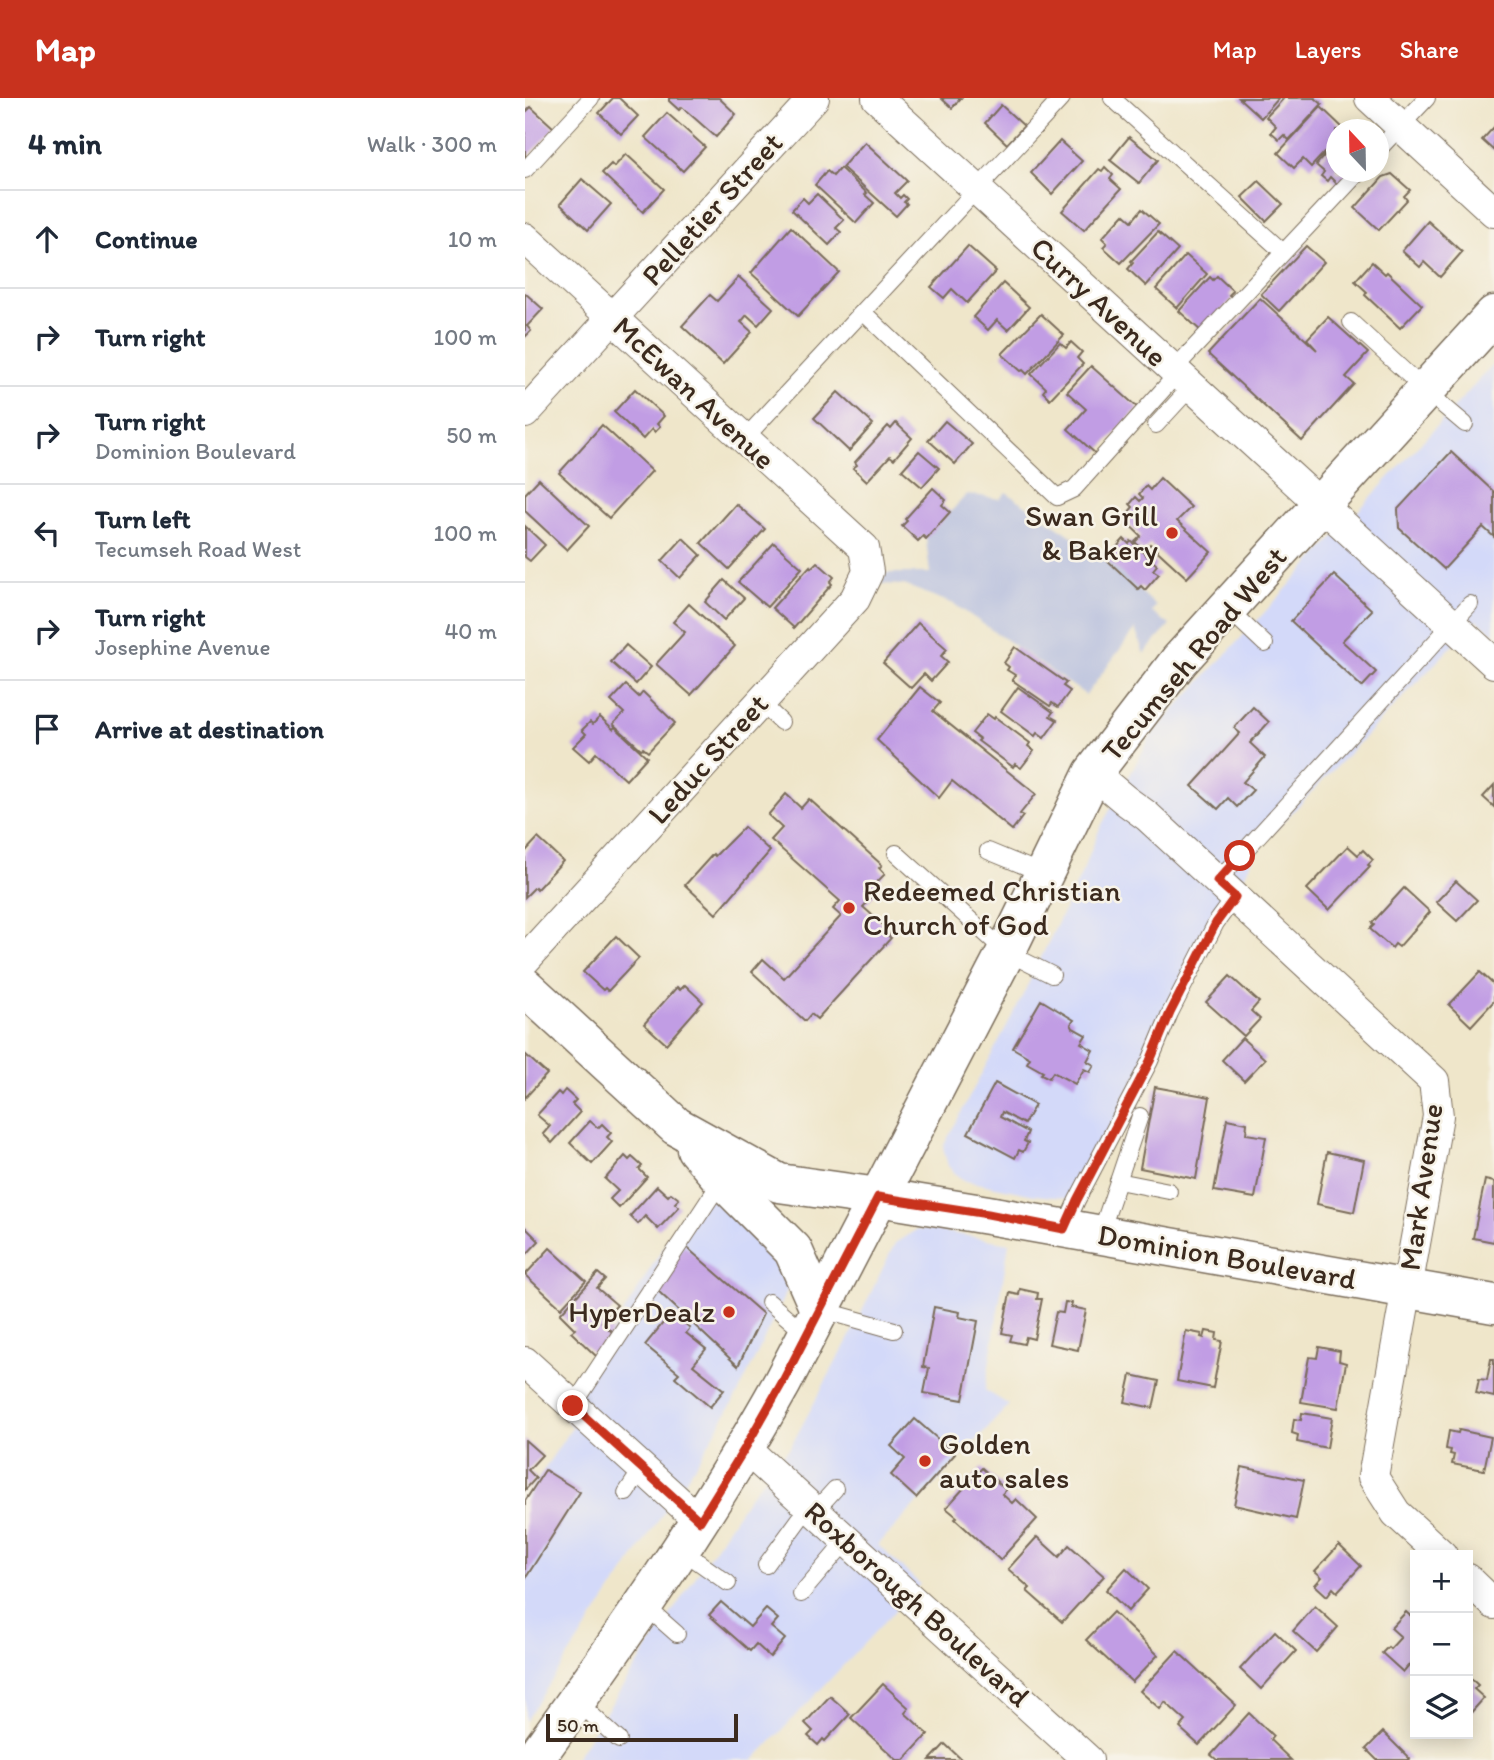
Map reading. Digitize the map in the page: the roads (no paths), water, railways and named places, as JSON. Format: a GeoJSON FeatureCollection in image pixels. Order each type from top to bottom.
{"type":"FeatureCollection","features":[{"type":"Feature","properties":{"kind":"main road","name":"Tecumseh Road West"},"geometry":{"type":"LineString","coordinates":[[534,1760],[690,1535],[745,1448],[1006,952],[1093,773],[1179,661],[1426,391],[1486,330]]}},
{"type":"Feature","properties":{"kind":"main road"},"geometry":{"type":"LineString","coordinates":[[525,987],[676,1126],[722,1179],[793,1250],[813,1322]]}},
{"type":"Feature","properties":{"kind":"main road","name":"Dominion Boulevard"},"geometry":{"type":"LineString","coordinates":[[676,1126],[779,1183],[988,1214],[1494,1304]]}},
{"type":"Feature","properties":{"kind":"street","name":"Pelletier Street"},"geometry":{"type":"LineString","coordinates":[[525,413],[814,98]]}},
{"type":"Feature","properties":{"kind":"street","name":"Curry Avenue"},"geometry":{"type":"LineString","coordinates":[[877,98],[1321,505],[1461,614],[1494,663]]}},
{"type":"Feature","properties":{"kind":"street"},"geometry":{"type":"LineString","coordinates":[[1370,98],[1494,212]]}},
{"type":"Feature","properties":{"kind":"street","name":"McEwan Avenue"},"geometry":{"type":"LineString","coordinates":[[525,238],[864,548]]}},
{"type":"Feature","properties":{"kind":"street","name":"Leduc Street"},"geometry":{"type":"LineString","coordinates":[[525,960],[719,761],[771,712],[855,599],[868,572],[864,548]]}},
{"type":"Feature","properties":{"kind":"street","name":"Mark Avenue"},"geometry":{"type":"LineString","coordinates":[[1093,773],[1147,816],[1434,1081],[1438,1116],[1373,1477],[1396,1513],[1436,1550]]}},
{"type":"Feature","properties":{"kind":"street"},"geometry":{"type":"LineString","coordinates":[[525,1362],[573,1406],[634,1481],[690,1535]]}},
{"type":"Feature","properties":{"kind":"street","name":"Roxborough Boulevard"},"geometry":{"type":"LineString","coordinates":[[745,1448],[1088,1760]]}},
{"type":"Feature","properties":{"kind":"street"},"geometry":{"type":"LineString","coordinates":[[1473,1584],[1494,1604]]}},
{"type":"Feature","properties":{"kind":"lane"},"geometry":{"type":"LineString","coordinates":[[525,170],[591,98]]}},
{"type":"Feature","properties":{"kind":"lane"},"geometry":{"type":"LineString","coordinates":[[744,439],[1062,98]]}},
{"type":"Feature","properties":{"kind":"lane"},"geometry":{"type":"LineString","coordinates":[[1112,98],[1283,251]]}},
{"type":"Feature","properties":{"kind":"lane"},"geometry":{"type":"LineString","coordinates":[[1389,139],[1427,98]]}},
{"type":"Feature","properties":{"kind":"lane"},"geometry":{"type":"LineString","coordinates":[[863,312],[1057,497],[1074,489],[1180,377],[1283,251],[1349,182]]}},
{"type":"Feature","properties":{"kind":"lane"},"geometry":{"type":"LineString","coordinates":[[1351,322],[1465,424]]}},
{"type":"Feature","properties":{"kind":"lane"},"geometry":{"type":"LineString","coordinates":[[1156,425],[1180,377]]}},
{"type":"Feature","properties":{"kind":"lane"},"geometry":{"type":"LineString","coordinates":[[1227,608],[1265,644]]}},
{"type":"Feature","properties":{"kind":"lane"},"geometry":{"type":"LineString","coordinates":[[1064,1229],[1150,1061],[1170,1013],[1216,923],[1226,889],[1461,614]]}},
{"type":"Feature","properties":{"kind":"lane"},"geometry":{"type":"LineString","coordinates":[[988,851],[1044,874]]}},
{"type":"Feature","properties":{"kind":"lane"},"geometry":{"type":"LineString","coordinates":[[896,853],[1006,952],[1052,975]]}},
{"type":"Feature","properties":{"kind":"lane"},"geometry":{"type":"LineString","coordinates":[[1100,1235],[1140,1116]]}},
{"type":"Feature","properties":{"kind":"lane"},"geometry":{"type":"LineString","coordinates":[[573,1406],[722,1179]]}},
{"type":"Feature","properties":{"kind":"lane"},"geometry":{"type":"LineString","coordinates":[[1118,1181],[1169,1191]]}},
{"type":"Feature","properties":{"kind":"lane"},"geometry":{"type":"LineString","coordinates":[[769,1302],[813,1322],[894,1330]]}},
{"type":"Feature","properties":{"kind":"lane"},"geometry":{"type":"LineString","coordinates":[[765,1565],[812,1508],[835,1489]]}},
{"type":"Feature","properties":{"kind":"lane"},"geometry":{"type":"LineString","coordinates":[[690,1535],[728,1583]]}},
{"type":"Feature","properties":{"kind":"lane"},"geometry":{"type":"LineString","coordinates":[[801,1594],[847,1541]]}},
{"type":"Feature","properties":{"kind":"lane"},"geometry":{"type":"LineString","coordinates":[[643,1604],[677,1634]]}},
{"type":"Feature","properties":{"kind":"lane"},"geometry":{"type":"LineString","coordinates":[[576,1701],[619,1740]]}},
{"type":"Feature","properties":{"kind":"place","name":"Swan Grill & Bakery"},"geometry":{"type":"Point","coordinates":[1172,533]}},
{"type":"Feature","properties":{"kind":"place","name":"Redeemed Christian Church of God"},"geometry":{"type":"Point","coordinates":[849,908]}},
{"type":"Feature","properties":{"kind":"place","name":"HyperDealz"},"geometry":{"type":"Point","coordinates":[729,1312]}},
{"type":"Feature","properties":{"kind":"place","name":"Golden auto sales"},"geometry":{"type":"Point","coordinates":[925,1461]}}]}
